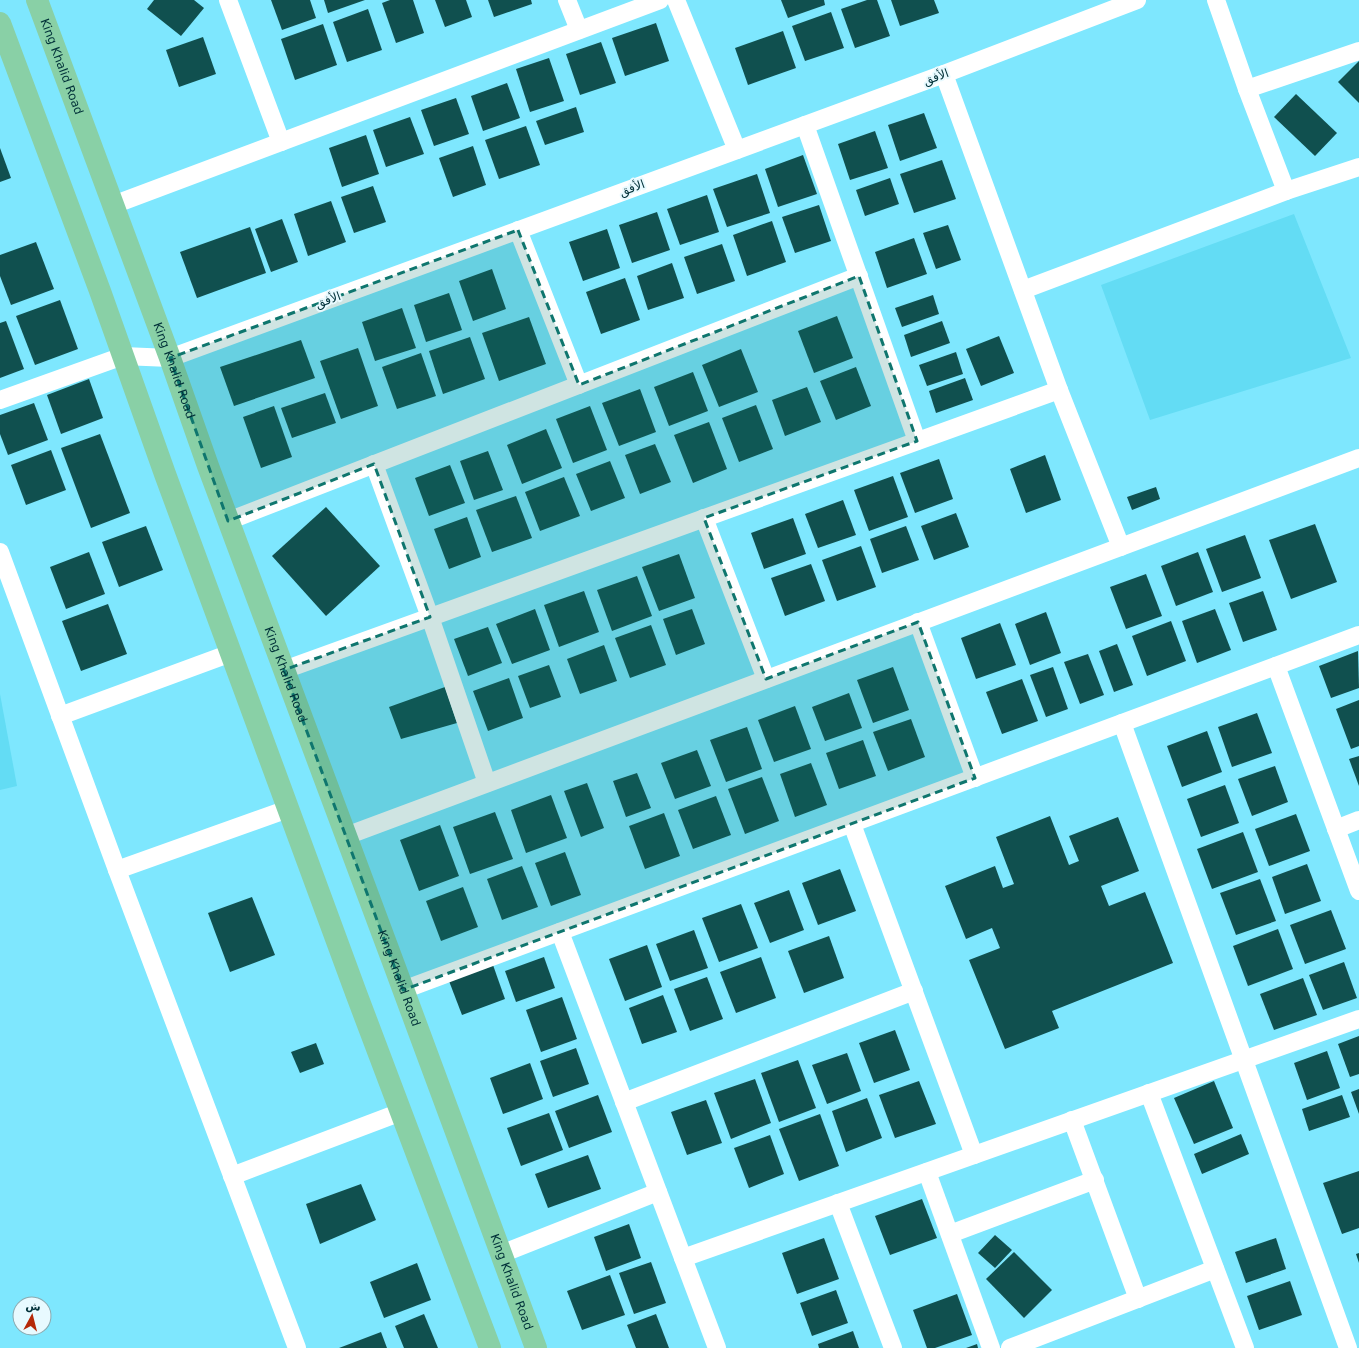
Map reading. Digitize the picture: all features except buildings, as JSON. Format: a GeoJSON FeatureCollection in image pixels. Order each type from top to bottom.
{"type":"FeatureCollection","features":[{"type":"Feature","properties":{"kind":"main road","name":"King Khalid Road"},"geometry":{"type":"LineString","coordinates":[[37,0],[170,358],[228,521],[536,1348]]}},
{"type":"Feature","properties":{"kind":"main road"},"geometry":{"type":"LineString","coordinates":[[0,23],[6,56],[98,283],[165,474],[288,809],[490,1348]]}},
{"type":"Feature","properties":{"kind":"street"},"geometry":{"type":"LineString","coordinates":[[228,0],[281,142]]}},
{"type":"Feature","properties":{"kind":"street"},"geometry":{"type":"LineString","coordinates":[[567,0],[579,30]]}},
{"type":"Feature","properties":{"kind":"street"},"geometry":{"type":"LineString","coordinates":[[113,205],[660,0]]}},
{"type":"Feature","properties":{"kind":"street"},"geometry":{"type":"LineString","coordinates":[[676,0],[737,150]]}},
{"type":"Feature","properties":{"kind":"street","name":"الأفق"},"geometry":{"type":"LineString","coordinates":[[123,356],[170,358],[944,74],[1137,0]]}},
{"type":"Feature","properties":{"kind":"street"},"geometry":{"type":"LineString","coordinates":[[1216,0],[1247,89],[1286,191]]}},
{"type":"Feature","properties":{"kind":"street"},"geometry":{"type":"LineString","coordinates":[[1247,89],[1359,51]]}},
{"type":"Feature","properties":{"kind":"street"},"geometry":{"type":"LineString","coordinates":[[944,74],[1059,390],[1121,547]]}},
{"type":"Feature","properties":{"kind":"street"},"geometry":{"type":"LineString","coordinates":[[805,125],[917,441]]}},
{"type":"Feature","properties":{"kind":"street"},"geometry":{"type":"LineString","coordinates":[[1023,290],[1286,191],[1359,167]]}},
{"type":"Feature","properties":{"kind":"street"},"geometry":{"type":"LineString","coordinates":[[518,230],[579,385]]}},
{"type":"Feature","properties":{"kind":"street"},"geometry":{"type":"LineString","coordinates":[[228,521],[859,276]]}},
{"type":"Feature","properties":{"kind":"street"},"geometry":{"type":"LineString","coordinates":[[0,400],[123,356]]}},
{"type":"Feature","properties":{"kind":"street"},"geometry":{"type":"LineString","coordinates":[[284,670],[1059,390]]}},
{"type":"Feature","properties":{"kind":"street"},"geometry":{"type":"LineString","coordinates":[[346,836],[1359,458]]}},
{"type":"Feature","properties":{"kind":"street"},"geometry":{"type":"LineString","coordinates":[[374,464],[430,617],[487,783]]}},
{"type":"Feature","properties":{"kind":"street"},"geometry":{"type":"LineString","coordinates":[[704,518],[766,679]]}},
{"type":"Feature","properties":{"kind":"street"},"geometry":{"type":"LineString","coordinates":[[0,552],[117,870],[297,1348]]}},
{"type":"Feature","properties":{"kind":"street"},"geometry":{"type":"LineString","coordinates":[[918,622],[975,778]]}},
{"type":"Feature","properties":{"kind":"street"},"geometry":{"type":"LineString","coordinates":[[403,990],[1359,636]]}},
{"type":"Feature","properties":{"kind":"street"},"geometry":{"type":"LineString","coordinates":[[60,716],[231,653]]}},
{"type":"Feature","properties":{"kind":"street"},"geometry":{"type":"LineString","coordinates":[[1276,666],[1359,891]]}},
{"type":"Feature","properties":{"kind":"street"},"geometry":{"type":"LineString","coordinates":[[1122,723],[1348,1348]]}},
{"type":"Feature","properties":{"kind":"street"},"geometry":{"type":"LineString","coordinates":[[117,870],[288,809]]}},
{"type":"Feature","properties":{"kind":"street"},"geometry":{"type":"LineString","coordinates":[[1336,829],[1359,820]]}},
{"type":"Feature","properties":{"kind":"street"},"geometry":{"type":"LineString","coordinates":[[852,824],[974,1155]]}},
{"type":"Feature","properties":{"kind":"street"},"geometry":{"type":"LineString","coordinates":[[560,932],[717,1348]]}},
{"type":"Feature","properties":{"kind":"street"},"geometry":{"type":"LineString","coordinates":[[624,1102],[914,991]]}},
{"type":"Feature","properties":{"kind":"street"},"geometry":{"type":"LineString","coordinates":[[683,1258],[1359,1019]]}},
{"type":"Feature","properties":{"kind":"street"},"geometry":{"type":"LineString","coordinates":[[1149,1093],[1245,1348]]}},
{"type":"Feature","properties":{"kind":"street"},"geometry":{"type":"LineString","coordinates":[[232,1176],[401,1112]]}},
{"type":"Feature","properties":{"kind":"street"},"geometry":{"type":"LineString","coordinates":[[1072,1120],[1138,1299]]}},
{"type":"Feature","properties":{"kind":"street"},"geometry":{"type":"LineString","coordinates":[[927,1172],[991,1348]]}},
{"type":"Feature","properties":{"kind":"street"},"geometry":{"type":"LineString","coordinates":[[950,1234],[1094,1180]]}},
{"type":"Feature","properties":{"kind":"street"},"geometry":{"type":"LineString","coordinates":[[501,1254],[658,1192]]}},
{"type":"Feature","properties":{"kind":"street"},"geometry":{"type":"LineString","coordinates":[[838,1203],[893,1348]]}},
{"type":"Feature","properties":{"kind":"street"},"geometry":{"type":"LineString","coordinates":[[1010,1348],[1215,1269]]}},
{"type":"Feature","properties":{"kind":"highlighted area"},"geometry":{"type":"Polygon","coordinates":[[[518,230],[579,385],[859,276],[917,441],[704,518],[766,679],[918,622],[975,778],[403,990],[284,670],[430,617],[374,464],[228,521],[170,358],[518,230]]]}},
{"type":"Feature","properties":{"kind":"shaded area"},"geometry":{"type":"Polygon","coordinates":[[[1294,214],[1351,358],[1150,420],[1101,285],[1294,214]]]}},
{"type":"Feature","properties":{"kind":"shaded area"},"geometry":{"type":"Polygon","coordinates":[[[0,694],[17,786],[0,790],[0,694]]]}}]}
